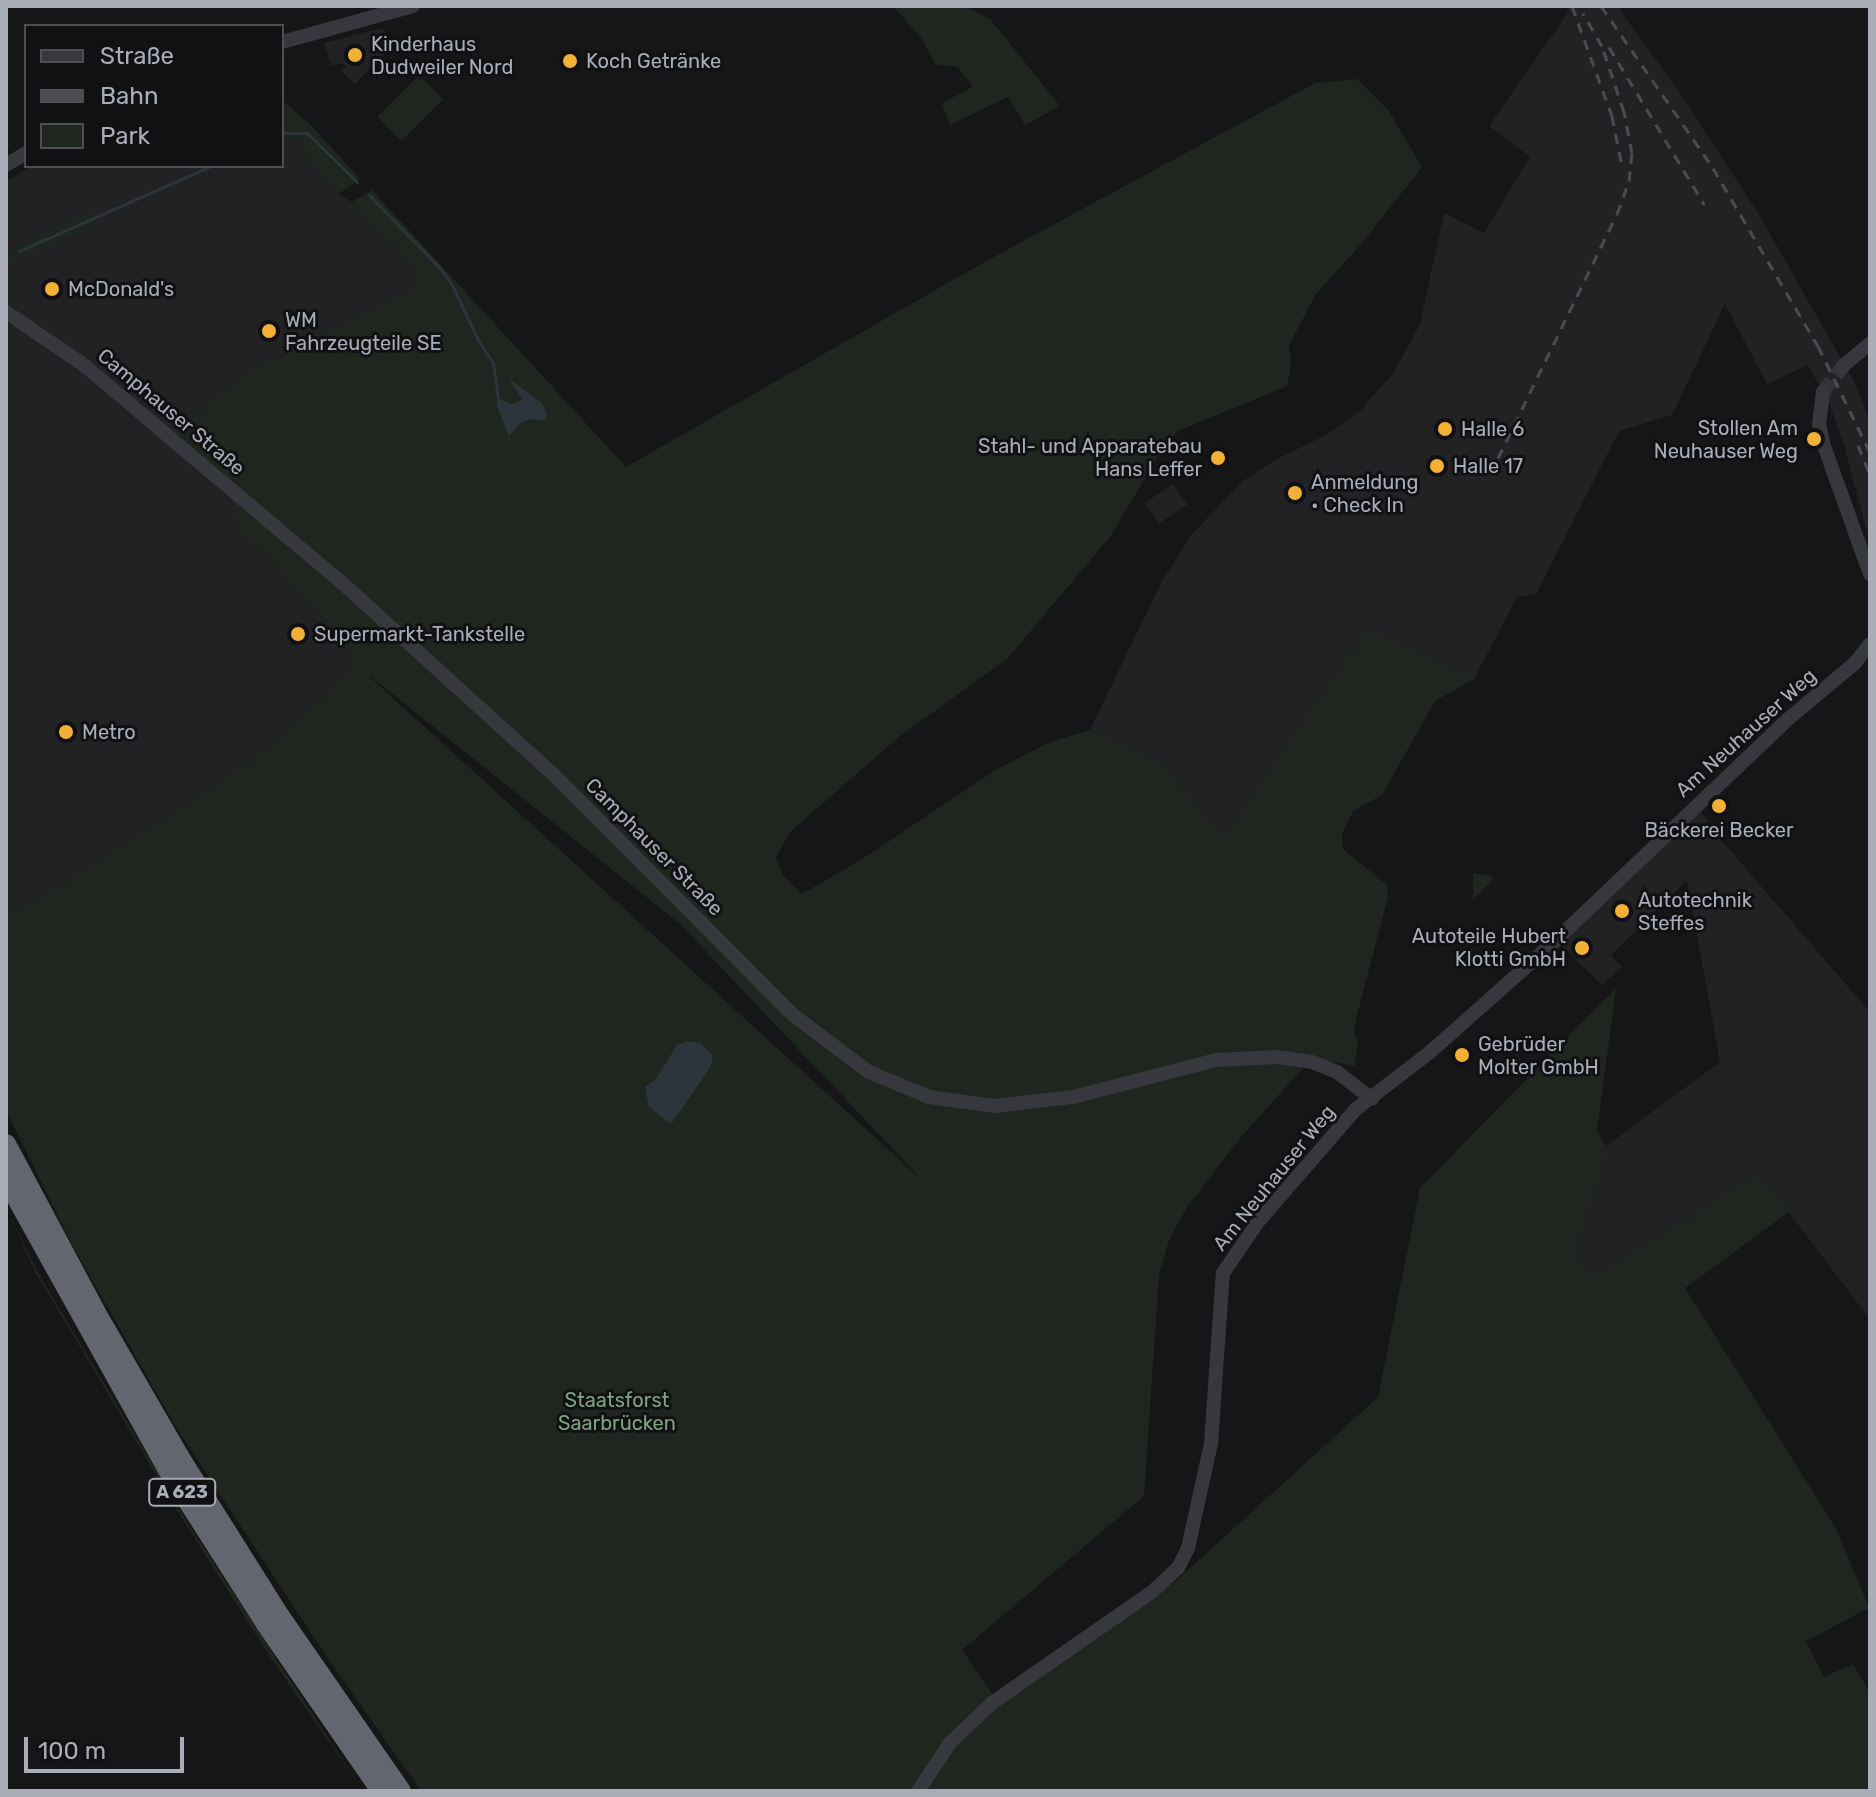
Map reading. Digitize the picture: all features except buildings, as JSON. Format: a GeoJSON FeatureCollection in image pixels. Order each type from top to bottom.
{"type":"FeatureCollection","features":[{"type":"Feature","properties":{"kind":"highway","name":"A 623"},"geometry":{"type":"LineString","coordinates":[[6,1144],[95,1311],[182,1461],[279,1615],[401,1791]]}},
{"type":"Feature","properties":{"kind":"highway","name":"A 623"},"geometry":{"type":"LineString","coordinates":[[6,1179],[168,1470],[274,1635],[381,1791]]}},
{"type":"Feature","properties":{"kind":"street"},"geometry":{"type":"LineString","coordinates":[[284,41],[413,6]]}},
{"type":"Feature","properties":{"kind":"street"},"geometry":{"type":"LineString","coordinates":[[6,165],[24,154]]}},
{"type":"Feature","properties":{"kind":"street","name":"Camphauser Straße"},"geometry":{"type":"LineString","coordinates":[[6,312],[84,365],[415,647],[553,774],[793,1015],[838,1051],[889,1082],[947,1102],[1019,1106],[1073,1097],[1216,1060],[1267,1057],[1324,1067],[1350,1079],[1372,1099]]}},
{"type":"Feature","properties":{"kind":"street"},"geometry":{"type":"LineString","coordinates":[[1843,366],[1870,343]]}},
{"type":"Feature","properties":{"kind":"street"},"geometry":{"type":"LineString","coordinates":[[1823,392],[1819,424],[1823,443],[1870,574]]}},
{"type":"Feature","properties":{"kind":"street","name":"Am Neuhauser Weg"},"geometry":{"type":"LineString","coordinates":[[918,1791],[950,1743],[992,1703],[1153,1591],[1178,1568],[1188,1548],[1211,1443],[1223,1273],[1258,1222],[1337,1128],[1555,941],[1787,720],[1855,663],[1870,644]]}},
{"type":"Feature","properties":{"kind":"shaded area","name":"Stahl- und Apparatebau Hans Leffer"},"geometry":{"type":"Polygon","coordinates":[[[1566,6],[1617,6],[1680,93],[1758,213],[1856,385],[1870,421],[1870,545],[1845,448],[1830,405],[1808,365],[1767,384],[1725,304],[1672,415],[1619,431],[1536,594],[1517,597],[1474,679],[1367,631],[1230,831],[1219,838],[1152,760],[1090,730],[1162,581],[1192,534],[1243,481],[1275,460],[1326,435],[1360,411],[1394,372],[1420,324],[1444,213],[1484,233],[1530,157],[1489,126],[1569,11],[1566,6]]]}},
{"type":"Feature","properties":{"kind":"shaded area","name":"Kinderhaus Dudweiler Nord"},"geometry":{"type":"Polygon","coordinates":[[[382,28],[392,39],[386,45],[390,48],[355,84],[341,71],[346,66],[343,63],[331,66],[324,43],[382,28]]]}},
{"type":"Feature","properties":{"kind":"shaded area"},"geometry":{"type":"Polygon","coordinates":[[[292,136],[338,194],[352,202],[417,272],[420,286],[247,373],[225,477],[352,649],[356,665],[264,752],[169,817],[6,919],[6,181],[29,168],[284,168],[284,140],[292,136]]]}},
{"type":"Feature","properties":{"kind":"shaded area"},"geometry":{"type":"Polygon","coordinates":[[[508,378],[542,403],[547,414],[545,420],[531,419],[519,424],[509,436],[496,403],[499,398],[510,404],[523,400],[508,378]]]}},
{"type":"Feature","properties":{"kind":"shaded area"},"geometry":{"type":"Polygon","coordinates":[[[1173,484],[1187,505],[1159,524],[1145,503],[1173,484]]]}},
{"type":"Feature","properties":{"kind":"shaded area"},"geometry":{"type":"Polygon","coordinates":[[[1696,805],[1721,840],[1870,1012],[1868,1317],[1759,1173],[1591,1280],[1573,1251],[1606,1146],[1720,1062],[1687,880],[1611,955],[1622,967],[1602,985],[1556,940],[1696,805]]]}},
{"type":"Feature","properties":{"kind":"shaded area"},"geometry":{"type":"Polygon","coordinates":[[[686,1041],[700,1043],[713,1056],[710,1068],[671,1124],[649,1107],[645,1087],[656,1079],[677,1045],[686,1041]]]}},
{"type":"Feature","properties":{"kind":"green space"},"geometry":{"type":"Polygon","coordinates":[[[893,6],[966,6],[991,20],[1060,106],[1025,125],[1008,97],[950,125],[942,103],[973,87],[958,67],[935,64],[922,39],[893,6]]]}},
{"type":"Feature","properties":{"kind":"green space"},"geometry":{"type":"Polygon","coordinates":[[[419,75],[443,99],[401,141],[377,117],[419,75]]]}},
{"type":"Feature","properties":{"kind":"green space","name":"Staatsforst Saarbrücken"},"geometry":{"type":"Polygon","coordinates":[[[1357,79],[1389,111],[1422,167],[1362,243],[1316,294],[1289,345],[1291,364],[1287,386],[1178,431],[1164,446],[1110,537],[1007,659],[900,736],[791,831],[776,857],[784,877],[802,894],[867,856],[995,770],[1050,742],[1090,730],[1170,772],[1219,838],[1230,831],[1367,630],[1474,679],[1435,701],[1382,795],[1353,811],[1342,834],[1343,849],[1387,885],[1388,897],[1357,1015],[1354,1033],[1358,1044],[1354,1066],[1312,1058],[1242,1136],[1187,1207],[1169,1240],[1159,1275],[1144,1496],[962,1650],[999,1704],[1176,1581],[1378,1397],[1420,1188],[1616,988],[1597,1131],[1606,1146],[1573,1251],[1591,1280],[1759,1173],[1789,1212],[1685,1288],[1837,1530],[1869,1608],[1806,1641],[1824,1677],[1853,1664],[1870,1693],[1870,1791],[421,1791],[324,1653],[176,1427],[71,1243],[6,1110],[6,919],[169,817],[264,752],[356,665],[352,649],[240,529],[225,477],[177,432],[247,373],[420,286],[417,272],[352,202],[372,190],[626,467],[981,264],[1315,83],[1357,79]],[[370,676],[924,1182],[680,924],[370,676]]]}},
{"type":"Feature","properties":{"kind":"green space"},"geometry":{"type":"Polygon","coordinates":[[[284,102],[312,126],[360,179],[338,194],[292,136],[284,140],[284,102]]]}},
{"type":"Feature","properties":{"kind":"green space"},"geometry":{"type":"Polygon","coordinates":[[[95,210],[100,223],[6,264],[6,252],[95,210]]]}},
{"type":"Feature","properties":{"kind":"green space"},"geometry":{"type":"Polygon","coordinates":[[[1473,873],[1491,876],[1493,880],[1473,900],[1473,873]]]}},
{"type":"Feature","properties":{"kind":"green space"},"geometry":{"type":"Polygon","coordinates":[[[6,1206],[37,1271],[187,1522],[363,1791],[268,1654],[185,1523],[35,1272],[6,1206]]]}},
{"type":"Feature","properties":{"kind":"waterway"},"geometry":{"type":"LineString","coordinates":[[284,133],[307,133],[357,182]]}},
{"type":"Feature","properties":{"kind":"waterway"},"geometry":{"type":"LineString","coordinates":[[19,251],[206,168]]}},
{"type":"Feature","properties":{"kind":"waterway"},"geometry":{"type":"LineString","coordinates":[[369,195],[441,269],[453,287],[479,342],[493,363],[498,400]]}},
{"type":"Feature","properties":{"kind":"tunnel"},"geometry":{"type":"LineString","coordinates":[[1823,392],[1843,366]]}},
{"type":"Feature","properties":{"kind":"railway"},"geometry":{"type":"LineString","coordinates":[[1572,6],[1612,116],[1622,166]]}},
{"type":"Feature","properties":{"kind":"railway"},"geometry":{"type":"LineString","coordinates":[[1601,6],[1713,168],[1818,346],[1870,452]]}},
{"type":"Feature","properties":{"kind":"railway"},"geometry":{"type":"LineString","coordinates":[[1498,458],[1617,214],[1629,181],[1632,153],[1624,112],[1602,46],[1583,13]]}},
{"type":"Feature","properties":{"kind":"railway"},"geometry":{"type":"LineString","coordinates":[[1609,47],[1704,204]]}},
{"type":"Feature","properties":{"kind":"railway"},"geometry":{"type":"LineString","coordinates":[[1858,445],[1870,474]]}},
{"type":"Feature","properties":{"kind":"place","name":"Kinderhaus Dudweiler Nord"},"geometry":{"type":"Point","coordinates":[355,55]}},
{"type":"Feature","properties":{"kind":"place","name":"Koch Getränke"},"geometry":{"type":"Point","coordinates":[570,61]}},
{"type":"Feature","properties":{"kind":"place","name":"McDonald's"},"geometry":{"type":"Point","coordinates":[52,289]}},
{"type":"Feature","properties":{"kind":"place","name":"WM Fahrzeugteile SE"},"geometry":{"type":"Point","coordinates":[269,331]}},
{"type":"Feature","properties":{"kind":"place","name":"Halle 6"},"geometry":{"type":"Point","coordinates":[1445,429]}},
{"type":"Feature","properties":{"kind":"place","name":"Stollen Am Neuhauser Weg"},"geometry":{"type":"Point","coordinates":[1814,439]}},
{"type":"Feature","properties":{"kind":"place","name":"Stahl- und Apparatebau Hans Leffer"},"geometry":{"type":"Point","coordinates":[1218,458]}},
{"type":"Feature","properties":{"kind":"place","name":"Halle 17"},"geometry":{"type":"Point","coordinates":[1437,466]}},
{"type":"Feature","properties":{"kind":"place","name":"Anmeldung • Check In"},"geometry":{"type":"Point","coordinates":[1295,493]}},
{"type":"Feature","properties":{"kind":"place","name":"Supermarkt-Tankstelle"},"geometry":{"type":"Point","coordinates":[298,634]}},
{"type":"Feature","properties":{"kind":"place","name":"Metro"},"geometry":{"type":"Point","coordinates":[66,732]}},
{"type":"Feature","properties":{"kind":"place","name":"Bäckerei Becker"},"geometry":{"type":"Point","coordinates":[1719,806]}},
{"type":"Feature","properties":{"kind":"place","name":"Autotechnik Steffes"},"geometry":{"type":"Point","coordinates":[1622,911]}},
{"type":"Feature","properties":{"kind":"place","name":"Autoteile Hubert Klotti GmbH"},"geometry":{"type":"Point","coordinates":[1582,948]}},
{"type":"Feature","properties":{"kind":"place","name":"Gebrüder Molter GmbH"},"geometry":{"type":"Point","coordinates":[1462,1055]}}]}
